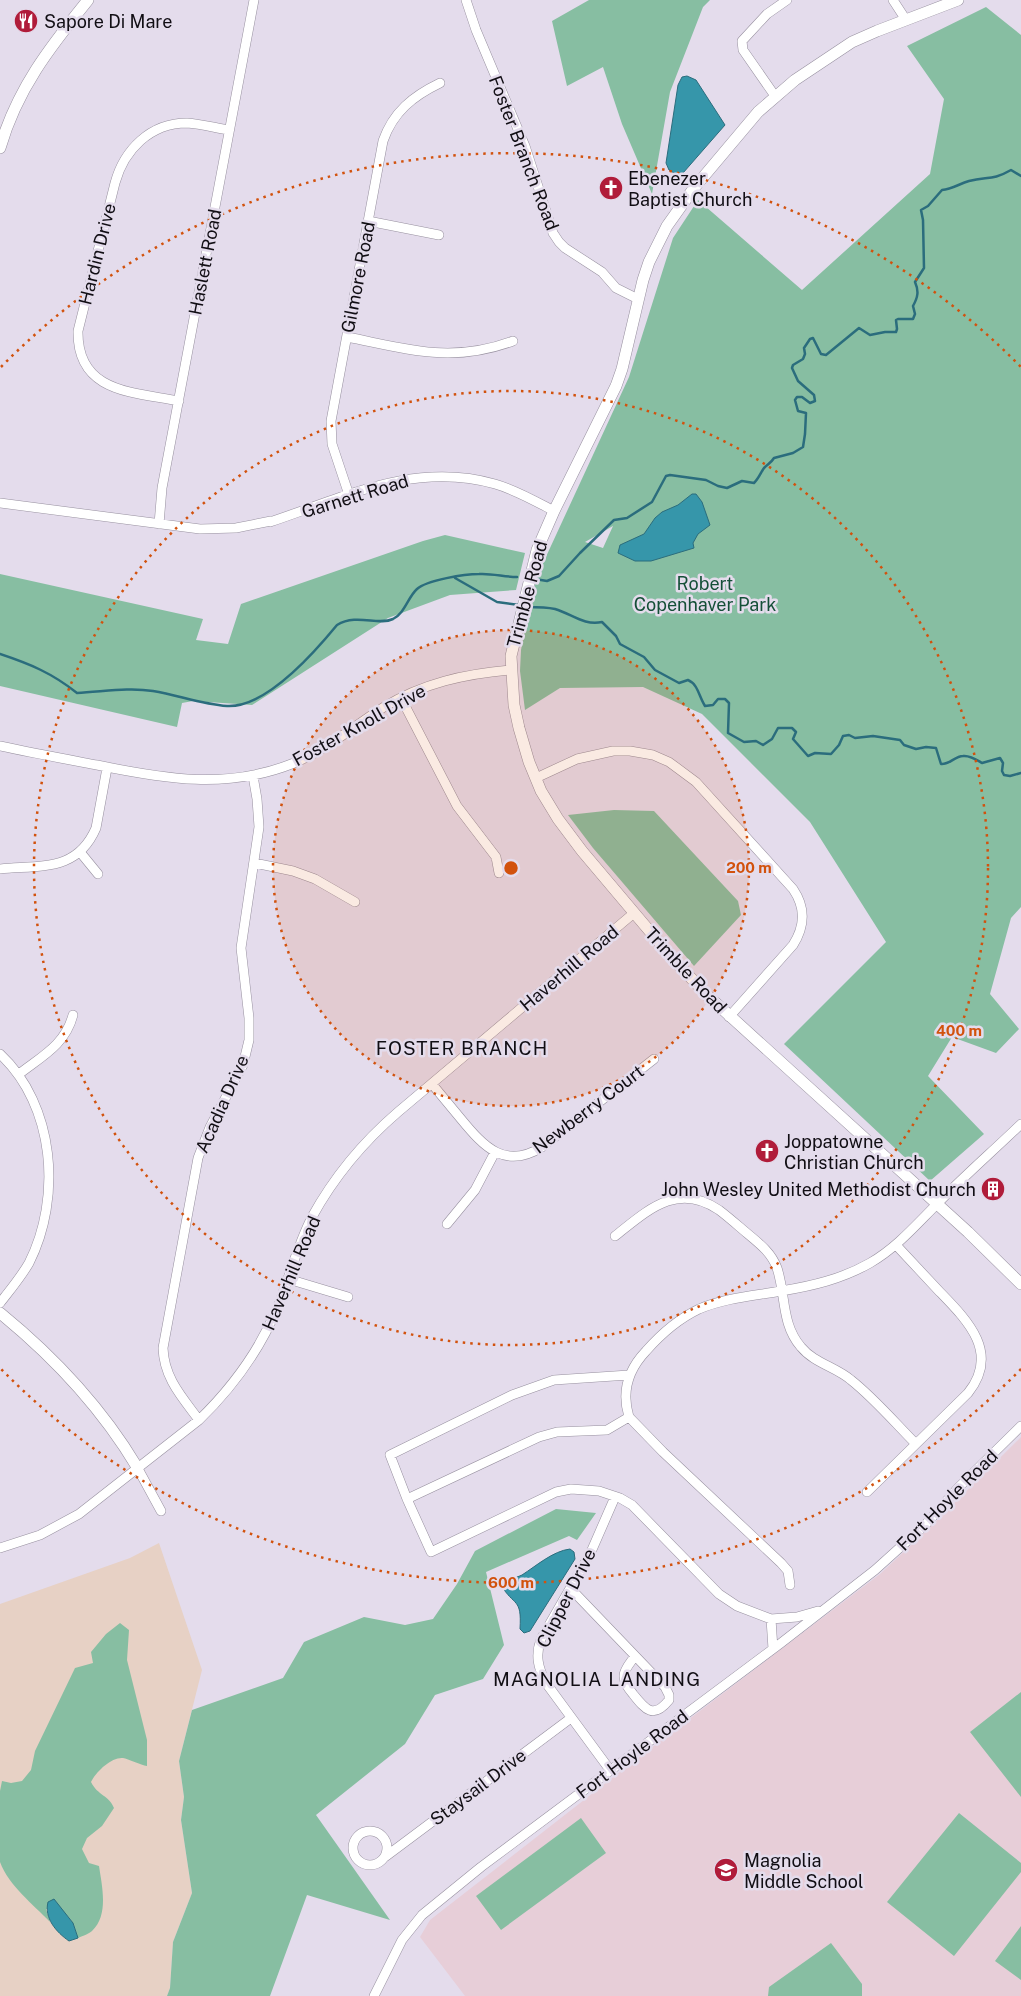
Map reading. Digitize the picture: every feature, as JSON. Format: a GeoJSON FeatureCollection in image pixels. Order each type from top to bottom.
{"type":"FeatureCollection","features":[{"type":"Feature","properties":{"kind":"street"},"geometry":{"type":"LineString","coordinates":[[0,148],[2,134],[39,63],[88,0]]}},
{"type":"Feature","properties":{"kind":"street","name":"Haslett Road"},"geometry":{"type":"LineString","coordinates":[[159,524],[162,488],[254,0]]}},
{"type":"Feature","properties":{"kind":"street","name":"Foster Branch Road"},"geometry":{"type":"LineString","coordinates":[[466,0],[476,30],[525,146],[553,233],[566,248],[602,272],[616,288],[638,298]]}},
{"type":"Feature","properties":{"kind":"street"},"geometry":{"type":"LineString","coordinates":[[775,96],[743,50],[742,41],[767,14],[788,0]]}},
{"type":"Feature","properties":{"kind":"street"},"geometry":{"type":"LineString","coordinates":[[893,0],[906,20]]}},
{"type":"Feature","properties":{"kind":"street","name":"Trimble Road"},"geometry":{"type":"LineString","coordinates":[[958,0],[852,42],[819,63],[775,96],[758,112],[707,172],[667,226],[649,262],[616,386],[554,510],[533,563],[513,641],[510,670],[518,728],[536,778],[550,806],[570,836],[634,913],[674,960],[729,1017],[968,1232],[1021,1284]]}},
{"type":"Feature","properties":{"kind":"street","name":"Gilmore Road"},"geometry":{"type":"LineString","coordinates":[[349,495],[336,456],[331,432],[346,337],[386,132],[407,103],[422,92],[440,83]]}},
{"type":"Feature","properties":{"kind":"street","name":"Hardin Drive"},"geometry":{"type":"LineString","coordinates":[[179,401],[116,388],[92,375],[85,366],[79,352],[78,331],[114,183],[120,166],[130,150],[145,136],[169,126],[186,123],[229,130]]}},
{"type":"Feature","properties":{"kind":"street"},"geometry":{"type":"LineString","coordinates":[[368,221],[439,235]]}},
{"type":"Feature","properties":{"kind":"street"},"geometry":{"type":"LineString","coordinates":[[346,337],[444,354],[473,352],[513,340]]}},
{"type":"Feature","properties":{"kind":"street","name":"Garnett Road"},"geometry":{"type":"LineString","coordinates":[[0,504],[159,524],[211,529],[236,528],[271,522],[349,495],[405,479],[436,476],[460,477],[504,487],[554,510]]}},
{"type":"Feature","properties":{"kind":"street","name":"Foster Knoll Drive"},"geometry":{"type":"LineString","coordinates":[[0,746],[107,768],[190,780],[216,780],[253,776],[293,763],[318,752],[401,698],[432,684],[454,678],[510,670]]}},
{"type":"Feature","properties":{"kind":"street"},"geometry":{"type":"LineString","coordinates":[[401,698],[457,806],[496,857],[499,873]]}},
{"type":"Feature","properties":{"kind":"street"},"geometry":{"type":"LineString","coordinates":[[536,778],[577,759],[613,751],[645,754],[669,762],[696,782],[793,889],[803,909],[800,934],[793,945],[729,1017]]}},
{"type":"Feature","properties":{"kind":"street"},"geometry":{"type":"LineString","coordinates":[[0,869],[61,863],[80,852],[96,828],[107,768]]}},
{"type":"Feature","properties":{"kind":"street","name":"Acadia Drive"},"geometry":{"type":"LineString","coordinates":[[199,1420],[168,1376],[163,1358],[163,1348],[198,1158],[210,1127],[242,1065],[247,1048],[249,1018],[241,948],[259,827],[253,776]]}},
{"type":"Feature","properties":{"kind":"street"},"geometry":{"type":"LineString","coordinates":[[80,852],[98,874]]}},
{"type":"Feature","properties":{"kind":"street"},"geometry":{"type":"LineString","coordinates":[[254,864],[293,871],[315,879],[355,902]]}},
{"type":"Feature","properties":{"kind":"street","name":"Haverhill Road"},"geometry":{"type":"LineString","coordinates":[[0,1548],[40,1535],[79,1514],[199,1420],[236,1380],[260,1345],[272,1322],[298,1250],[312,1218],[342,1171],[375,1133],[634,913]]}},
{"type":"Feature","properties":{"kind":"street"},"geometry":{"type":"LineString","coordinates":[[19,1074],[60,1042],[70,1029],[73,1015]]}},
{"type":"Feature","properties":{"kind":"street"},"geometry":{"type":"LineString","coordinates":[[0,1054],[19,1074],[35,1106],[44,1133],[48,1163],[47,1197],[43,1223],[29,1262],[0,1303]]}},
{"type":"Feature","properties":{"kind":"street","name":"Newberry Court"},"geometry":{"type":"LineString","coordinates":[[432,1084],[475,1136],[495,1152],[520,1156],[535,1152],[654,1059]]}},
{"type":"Feature","properties":{"kind":"street"},"geometry":{"type":"LineString","coordinates":[[790,1585],[788,1571],[781,1563],[628,1417],[624,1396],[629,1375],[636,1361],[654,1341],[687,1316],[707,1306],[729,1300],[817,1284],[840,1277],[870,1263],[896,1245],[1021,1124]]}},
{"type":"Feature","properties":{"kind":"street"},"geometry":{"type":"LineString","coordinates":[[447,1224],[475,1190],[495,1152]]}},
{"type":"Feature","properties":{"kind":"street"},"geometry":{"type":"LineString","coordinates":[[615,1236],[656,1206],[676,1198],[690,1199],[709,1204],[719,1210],[764,1247],[777,1269],[791,1333],[802,1348],[817,1360],[838,1370],[852,1380],[916,1444]]}},
{"type":"Feature","properties":{"kind":"street"},"geometry":{"type":"LineString","coordinates":[[867,1492],[974,1386],[980,1367],[981,1354],[978,1339],[968,1322],[896,1245]]}},
{"type":"Feature","properties":{"kind":"street"},"geometry":{"type":"LineString","coordinates":[[288,1279],[348,1297]]}},
{"type":"Feature","properties":{"kind":"street"},"geometry":{"type":"LineString","coordinates":[[0,1313],[37,1344],[66,1373],[95,1407],[137,1467],[161,1511]]}},
{"type":"Feature","properties":{"kind":"street"},"geometry":{"type":"LineString","coordinates":[[629,1375],[554,1380],[512,1395],[390,1455],[407,1500],[431,1552],[556,1492],[585,1489],[615,1497],[632,1505],[719,1594],[737,1606],[771,1619],[797,1617],[825,1608]]}},
{"type":"Feature","properties":{"kind":"street"},"geometry":{"type":"LineString","coordinates":[[407,1500],[532,1439],[557,1432],[607,1430],[628,1417]]}},
{"type":"Feature","properties":{"kind":"street","name":"Fort Hoyle Road"},"geometry":{"type":"LineString","coordinates":[[374,1996],[402,1940],[422,1915],[481,1867],[773,1649],[868,1575],[926,1524],[958,1488],[1021,1426]]}},
{"type":"Feature","properties":{"kind":"street","name":"Clipper Drive"},"geometry":{"type":"LineString","coordinates":[[610,1770],[542,1677],[537,1662],[537,1653],[541,1639],[591,1552],[615,1497]]}},
{"type":"Feature","properties":{"kind":"street"},"geometry":{"type":"LineString","coordinates":[[571,1589],[636,1656],[665,1687],[669,1700],[655,1711],[643,1708],[624,1681],[624,1674],[636,1656]]}},
{"type":"Feature","properties":{"kind":"street"},"geometry":{"type":"LineString","coordinates":[[771,1619],[773,1649]]}},
{"type":"Feature","properties":{"kind":"street","name":"Staysail Drive"},"geometry":{"type":"LineString","coordinates":[[385,1857],[571,1718]]}},
{"type":"Feature","properties":{"kind":"shaded area"},"geometry":{"type":"Polygon","coordinates":[[[1021,1437],[1021,1996],[465,1996],[420,1937],[430,1920],[634,1761],[880,1574],[1021,1437]]]}},
{"type":"Feature","properties":{"kind":"shaded area"},"geometry":{"type":"Polygon","coordinates":[[[159,1543],[202,1670],[179,1761],[184,1797],[181,1820],[192,1893],[173,1942],[170,1988],[167,1996],[0,1996],[0,1604],[130,1558],[159,1543]]]}},
{"type":"Feature","properties":{"kind":"green space"},"geometry":{"type":"Polygon","coordinates":[[[589,0],[710,0],[703,7],[670,92],[652,194],[622,124],[603,67],[567,86],[552,21],[589,0]]]}},
{"type":"Feature","properties":{"kind":"green space","name":"Robert Copenhaver Park"},"geometry":{"type":"Polygon","coordinates":[[[986,7],[1021,35],[1021,907],[1011,918],[990,994],[1019,1029],[996,1053],[952,1037],[928,1076],[984,1134],[930,1181],[784,1044],[886,942],[810,822],[702,714],[643,687],[560,688],[525,710],[520,671],[521,650],[528,611],[538,574],[629,377],[673,238],[698,200],[802,290],[930,174],[944,99],[907,46],[986,7]],[[613,526],[585,542],[603,548],[613,526]]]}},
{"type":"Feature","properties":{"kind":"green space"},"geometry":{"type":"Polygon","coordinates":[[[445,535],[525,553],[516,590],[450,595],[388,618],[252,705],[193,701],[182,703],[177,727],[0,686],[0,574],[203,619],[196,640],[228,644],[241,604],[445,535]]]}},
{"type":"Feature","properties":{"kind":"green space"},"geometry":{"type":"Polygon","coordinates":[[[614,810],[654,811],[738,901],[741,915],[694,966],[593,848],[568,815],[614,810]]]}},
{"type":"Feature","properties":{"kind":"green space"},"geometry":{"type":"Polygon","coordinates":[[[556,1509],[596,1513],[577,1540],[569,1536],[486,1572],[504,1645],[483,1679],[435,1695],[405,1744],[316,1815],[390,1920],[307,1895],[270,1996],[167,1996],[170,1988],[173,1942],[192,1893],[181,1820],[184,1797],[179,1761],[192,1710],[283,1678],[304,1642],[364,1617],[405,1625],[433,1619],[457,1584],[475,1551],[556,1509]]]}},
{"type":"Feature","properties":{"kind":"green space"},"geometry":{"type":"Polygon","coordinates":[[[120,1623],[129,1630],[127,1660],[147,1740],[147,1766],[118,1758],[104,1766],[91,1782],[109,1800],[114,1808],[102,1826],[87,1838],[82,1849],[89,1863],[99,1866],[103,1900],[101,1917],[97,1924],[91,1932],[78,1938],[68,1916],[46,1909],[50,1922],[15,1887],[4,1871],[0,1862],[0,1791],[2,1781],[11,1783],[22,1781],[31,1770],[35,1751],[75,1668],[93,1663],[91,1652],[106,1634],[120,1623]]]}},
{"type":"Feature","properties":{"kind":"green space"},"geometry":{"type":"Polygon","coordinates":[[[1021,1692],[1021,1797],[970,1732],[1021,1692]]]}},
{"type":"Feature","properties":{"kind":"green space"},"geometry":{"type":"Polygon","coordinates":[[[959,1813],[1021,1863],[1021,1872],[954,1956],[887,1902],[959,1813]]]}},
{"type":"Feature","properties":{"kind":"green space"},"geometry":{"type":"Polygon","coordinates":[[[581,1818],[606,1853],[501,1930],[476,1896],[581,1818]]]}},
{"type":"Feature","properties":{"kind":"green space"},"geometry":{"type":"Polygon","coordinates":[[[1021,1926],[1021,1980],[995,1961],[1021,1926]]]}},
{"type":"Feature","properties":{"kind":"green space"},"geometry":{"type":"Polygon","coordinates":[[[831,1943],[862,1984],[862,1996],[768,1996],[769,1987],[831,1943]]]}},
{"type":"Feature","properties":{"kind":"water"},"geometry":{"type":"Polygon","coordinates":[[[687,76],[696,80],[725,125],[683,173],[676,174],[669,170],[666,163],[678,85],[682,77],[687,76]]]}},
{"type":"Feature","properties":{"kind":"water"},"geometry":{"type":"Polygon","coordinates":[[[692,494],[696,494],[702,502],[710,525],[698,534],[693,543],[694,548],[651,561],[635,561],[618,553],[620,545],[644,534],[655,518],[662,512],[678,505],[692,494]]]}},
{"type":"Feature","properties":{"kind":"water"},"geometry":{"type":"Polygon","coordinates":[[[570,1549],[574,1552],[575,1559],[530,1631],[524,1633],[520,1629],[520,1612],[518,1607],[501,1585],[508,1580],[522,1575],[551,1556],[570,1549]]]}},
{"type":"Feature","properties":{"kind":"water"},"geometry":{"type":"Polygon","coordinates":[[[54,1899],[73,1923],[78,1938],[69,1941],[52,1924],[47,1908],[48,1902],[54,1899]]]}},
{"type":"Feature","properties":{"kind":"waterway","name":"FOSTER BRANCH"},"geometry":{"type":"LineString","coordinates":[[535,579],[547,581],[559,576],[614,520],[627,518],[652,502],[666,476],[706,480],[727,488],[742,481],[754,483],[764,468],[774,458],[793,453],[803,447],[806,413],[798,411],[795,400],[797,397],[802,397],[810,403],[815,401],[814,395],[798,381],[792,368],[793,365],[803,359],[805,354],[804,348],[810,339],[813,338],[821,354],[826,355],[859,328],[870,335],[896,332],[896,320],[913,319],[915,314],[913,306],[917,294],[915,282],[924,268],[921,210],[928,206],[942,190],[969,181],[999,176],[1011,170],[1021,176]]}},
{"type":"Feature","properties":{"kind":"waterway","name":"FOSTER BRANCH"},"geometry":{"type":"LineString","coordinates":[[0,654],[40,670],[59,680],[77,693],[144,690],[217,705],[242,704],[273,689],[288,677],[316,650],[337,625],[352,620],[387,621],[393,619],[401,613],[417,589],[437,580],[479,574],[517,577]]}},
{"type":"Feature","properties":{"kind":"waterway"},"geometry":{"type":"LineString","coordinates":[[455,578],[497,602],[519,605]]}},
{"type":"Feature","properties":{"kind":"waterway"},"geometry":{"type":"LineString","coordinates":[[527,607],[545,607],[561,611],[584,621],[602,622],[616,636],[620,644],[644,657],[655,670],[679,683],[688,680],[691,682],[705,706],[713,705],[718,699],[725,699],[729,703],[728,733],[744,742],[756,741],[763,745],[772,739],[778,728],[792,728],[796,732],[793,739],[808,756],[815,753],[831,754],[839,745],[843,736],[849,735],[855,738],[873,736],[900,740],[904,745],[916,749],[936,748],[941,764],[963,756],[971,757],[982,763],[1000,758],[1003,763],[1002,771],[1004,775],[1010,776],[1021,773]]}},
{"type":"Feature","properties":{"kind":"place","name":"Sapore Di Mare"},"geometry":{"type":"Point","coordinates":[26,21]}},
{"type":"Feature","properties":{"kind":"place","name":"Ebenezer Baptist Church"},"geometry":{"type":"Point","coordinates":[611,188]}},
{"type":"Feature","properties":{"kind":"place","name":"Joppatowne Christian Church"},"geometry":{"type":"Point","coordinates":[767,1151]}},
{"type":"Feature","properties":{"kind":"place","name":"John Wesley United Methodist Church"},"geometry":{"type":"Point","coordinates":[993,1189]}},
{"type":"Feature","properties":{"kind":"place","name":"Magnolia Middle School"},"geometry":{"type":"Point","coordinates":[726,1870]}},
{"type":"Feature","properties":{"kind":"district","name":"FOSTER BRANCH"},"geometry":{"type":"Point","coordinates":[462,1048]}},
{"type":"Feature","properties":{"kind":"district","name":"MAGNOLIA LANDING"},"geometry":{"type":"Point","coordinates":[597,1679]}}]}
